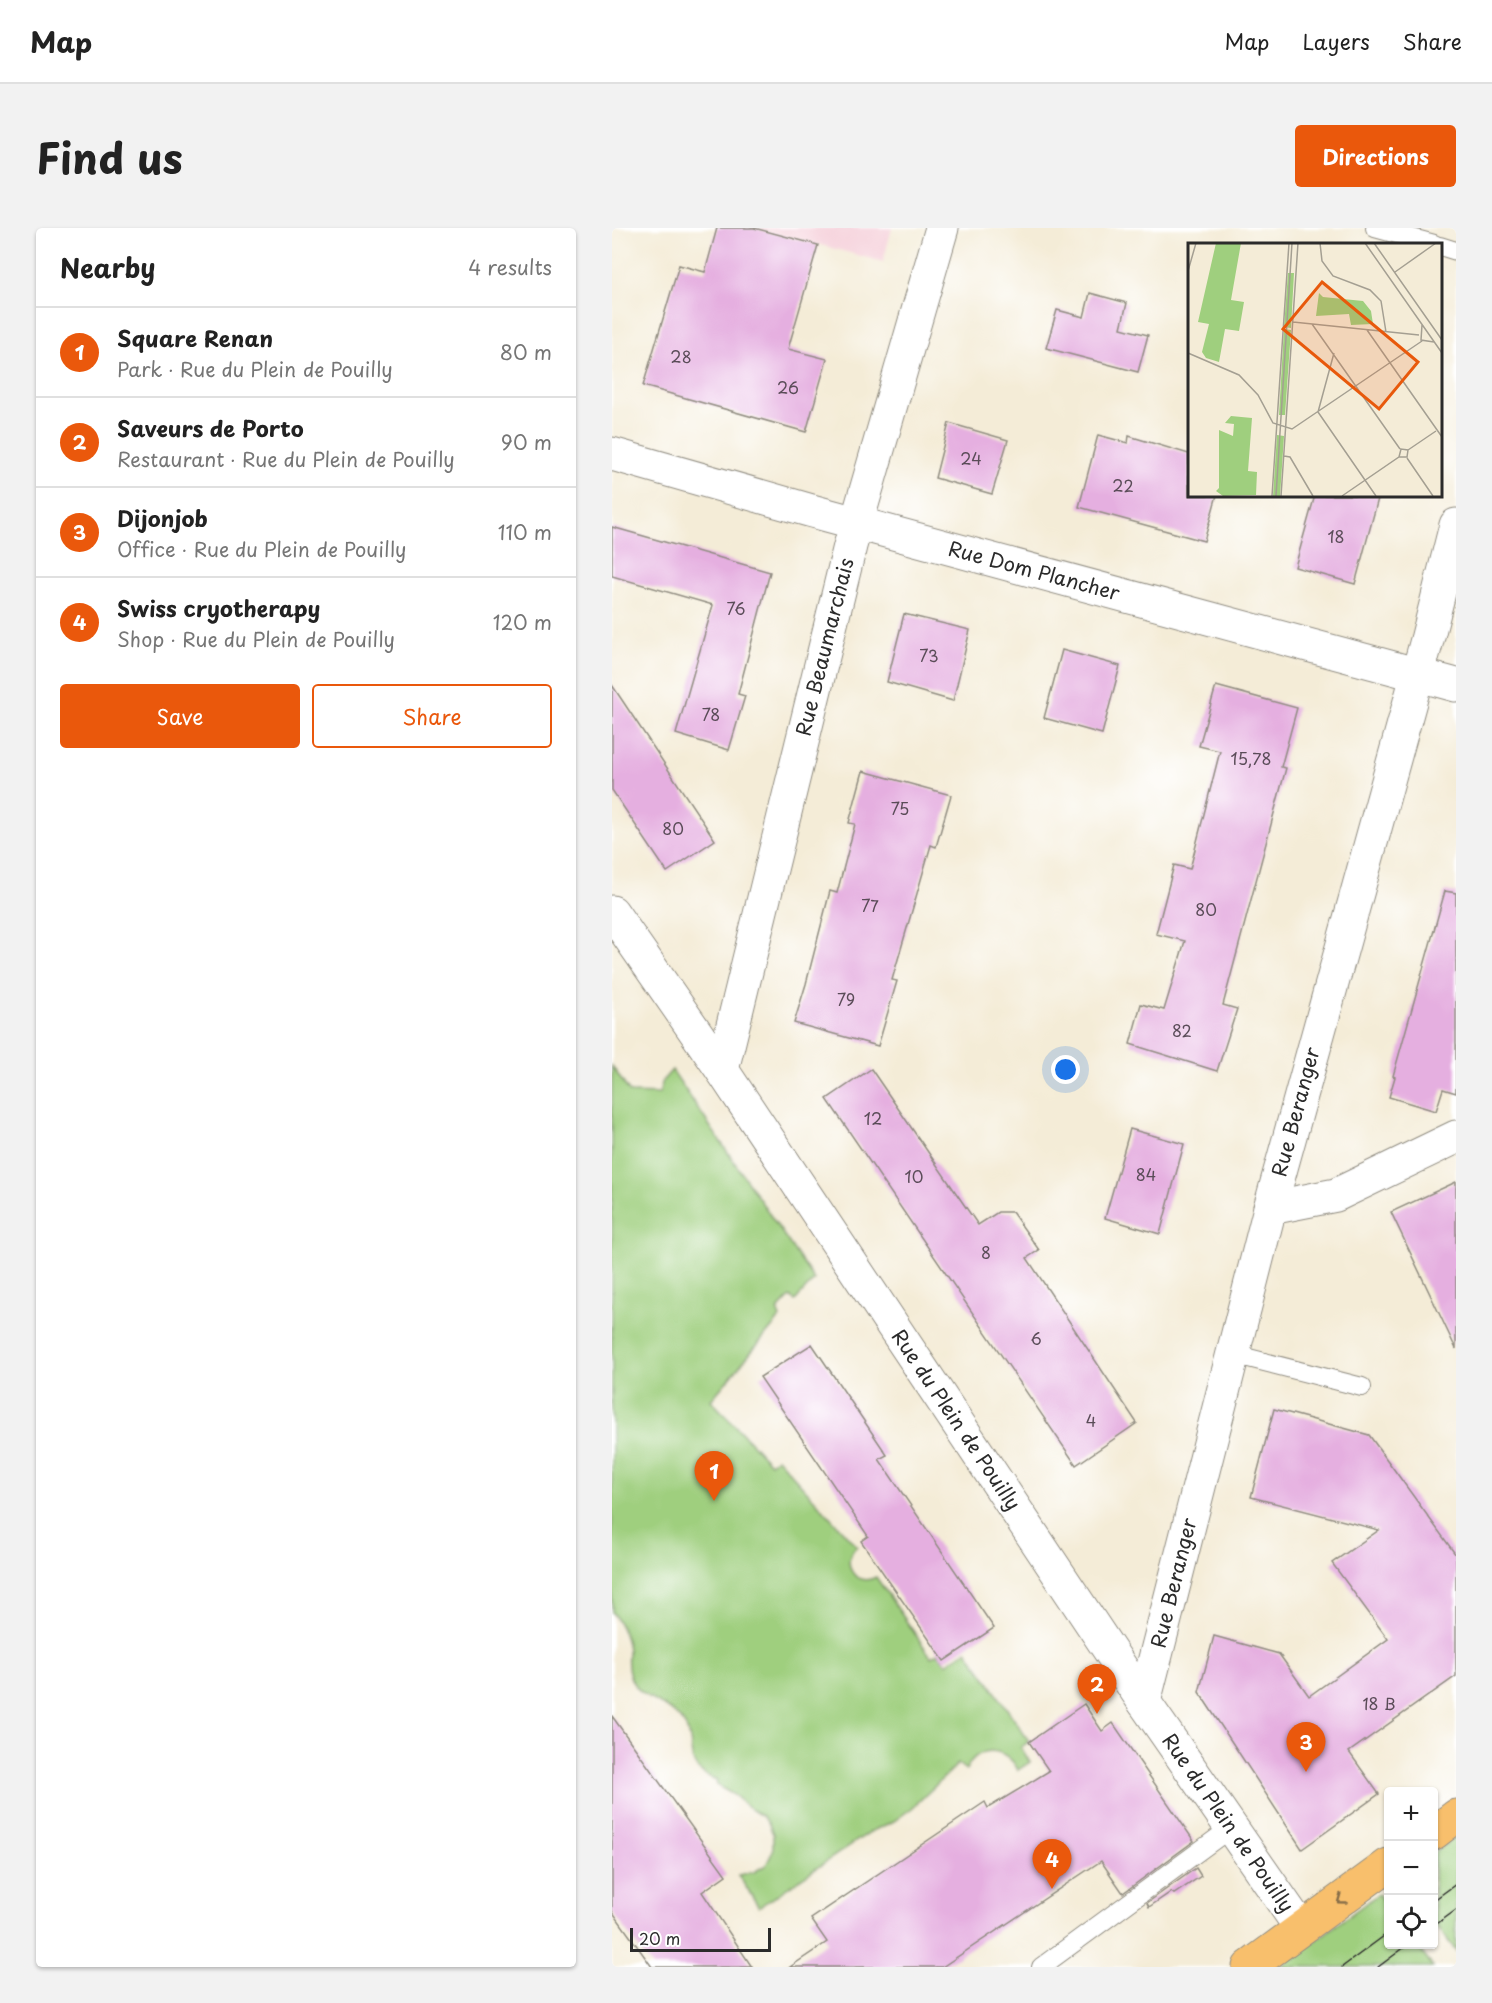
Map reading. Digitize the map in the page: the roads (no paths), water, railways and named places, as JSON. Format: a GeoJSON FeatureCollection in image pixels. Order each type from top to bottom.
{"type":"FeatureCollection","features":[{"type":"Feature","properties":{"kind":"main road"},"geometry":{"type":"LineString","coordinates":[[1438,1830],[1456,1816]]}},
{"type":"Feature","properties":{"kind":"main road"},"geometry":{"type":"LineString","coordinates":[[1249,1967],[1384,1869]]}},
{"type":"Feature","properties":{"kind":"street","name":"Rue Beaumarchais"},"geometry":{"type":"LineString","coordinates":[[722,1070],[856,523],[942,228]]}},
{"type":"Feature","properties":{"kind":"street","name":"Rue Dom Plancher"},"geometry":{"type":"LineString","coordinates":[[612,454],[856,523],[1456,685]]}},
{"type":"Feature","properties":{"kind":"street","name":"Rue Beranger"},"geometry":{"type":"LineString","coordinates":[[1144,1702],[1270,1208],[1456,525]]}},
{"type":"Feature","properties":{"kind":"street","name":"Rue du Plein de Pouilly"},"geometry":{"type":"LineString","coordinates":[[612,912],[722,1070],[1144,1702],[1301,1928]]}},
{"type":"Feature","properties":{"kind":"street"},"geometry":{"type":"LineString","coordinates":[[1270,1208],[1336,1195],[1456,1137]]}},
{"type":"Feature","properties":{"kind":"lane"},"geometry":{"type":"LineString","coordinates":[[1374,228],[1430,243]]}},
{"type":"Feature","properties":{"kind":"lane"},"geometry":{"type":"LineString","coordinates":[[1441,246],[1456,251]]}},
{"type":"Feature","properties":{"kind":"lane"},"geometry":{"type":"LineString","coordinates":[[1233,1353],[1362,1387]]}},
{"type":"Feature","properties":{"kind":"lane"},"geometry":{"type":"LineString","coordinates":[[1041,1967],[1232,1827]]}},
{"type":"Feature","properties":{"kind":"tram line"},"geometry":{"type":"LineString","coordinates":[[1438,1897],[1456,1884]]}},
{"type":"Feature","properties":{"kind":"tram line"},"geometry":{"type":"LineString","coordinates":[[1438,1923],[1456,1910]]}},
{"type":"Feature","properties":{"kind":"tram line"},"geometry":{"type":"LineString","coordinates":[[1342,1967],[1384,1936]]}},
{"type":"Feature","properties":{"kind":"tram line"},"geometry":{"type":"LineString","coordinates":[[1378,1967],[1402,1949]]}},
{"type":"Feature","properties":{"kind":"place","name":"Square Renan"},"geometry":{"type":"Point","coordinates":[714,1501]}},
{"type":"Feature","properties":{"kind":"place","name":"Saveurs de Porto"},"geometry":{"type":"Point","coordinates":[1097,1714]}},
{"type":"Feature","properties":{"kind":"place","name":"Dijonjob"},"geometry":{"type":"Point","coordinates":[1306,1772]}},
{"type":"Feature","properties":{"kind":"place","name":"Swiss cryotherapy"},"geometry":{"type":"Point","coordinates":[1052,1889]}}]}
